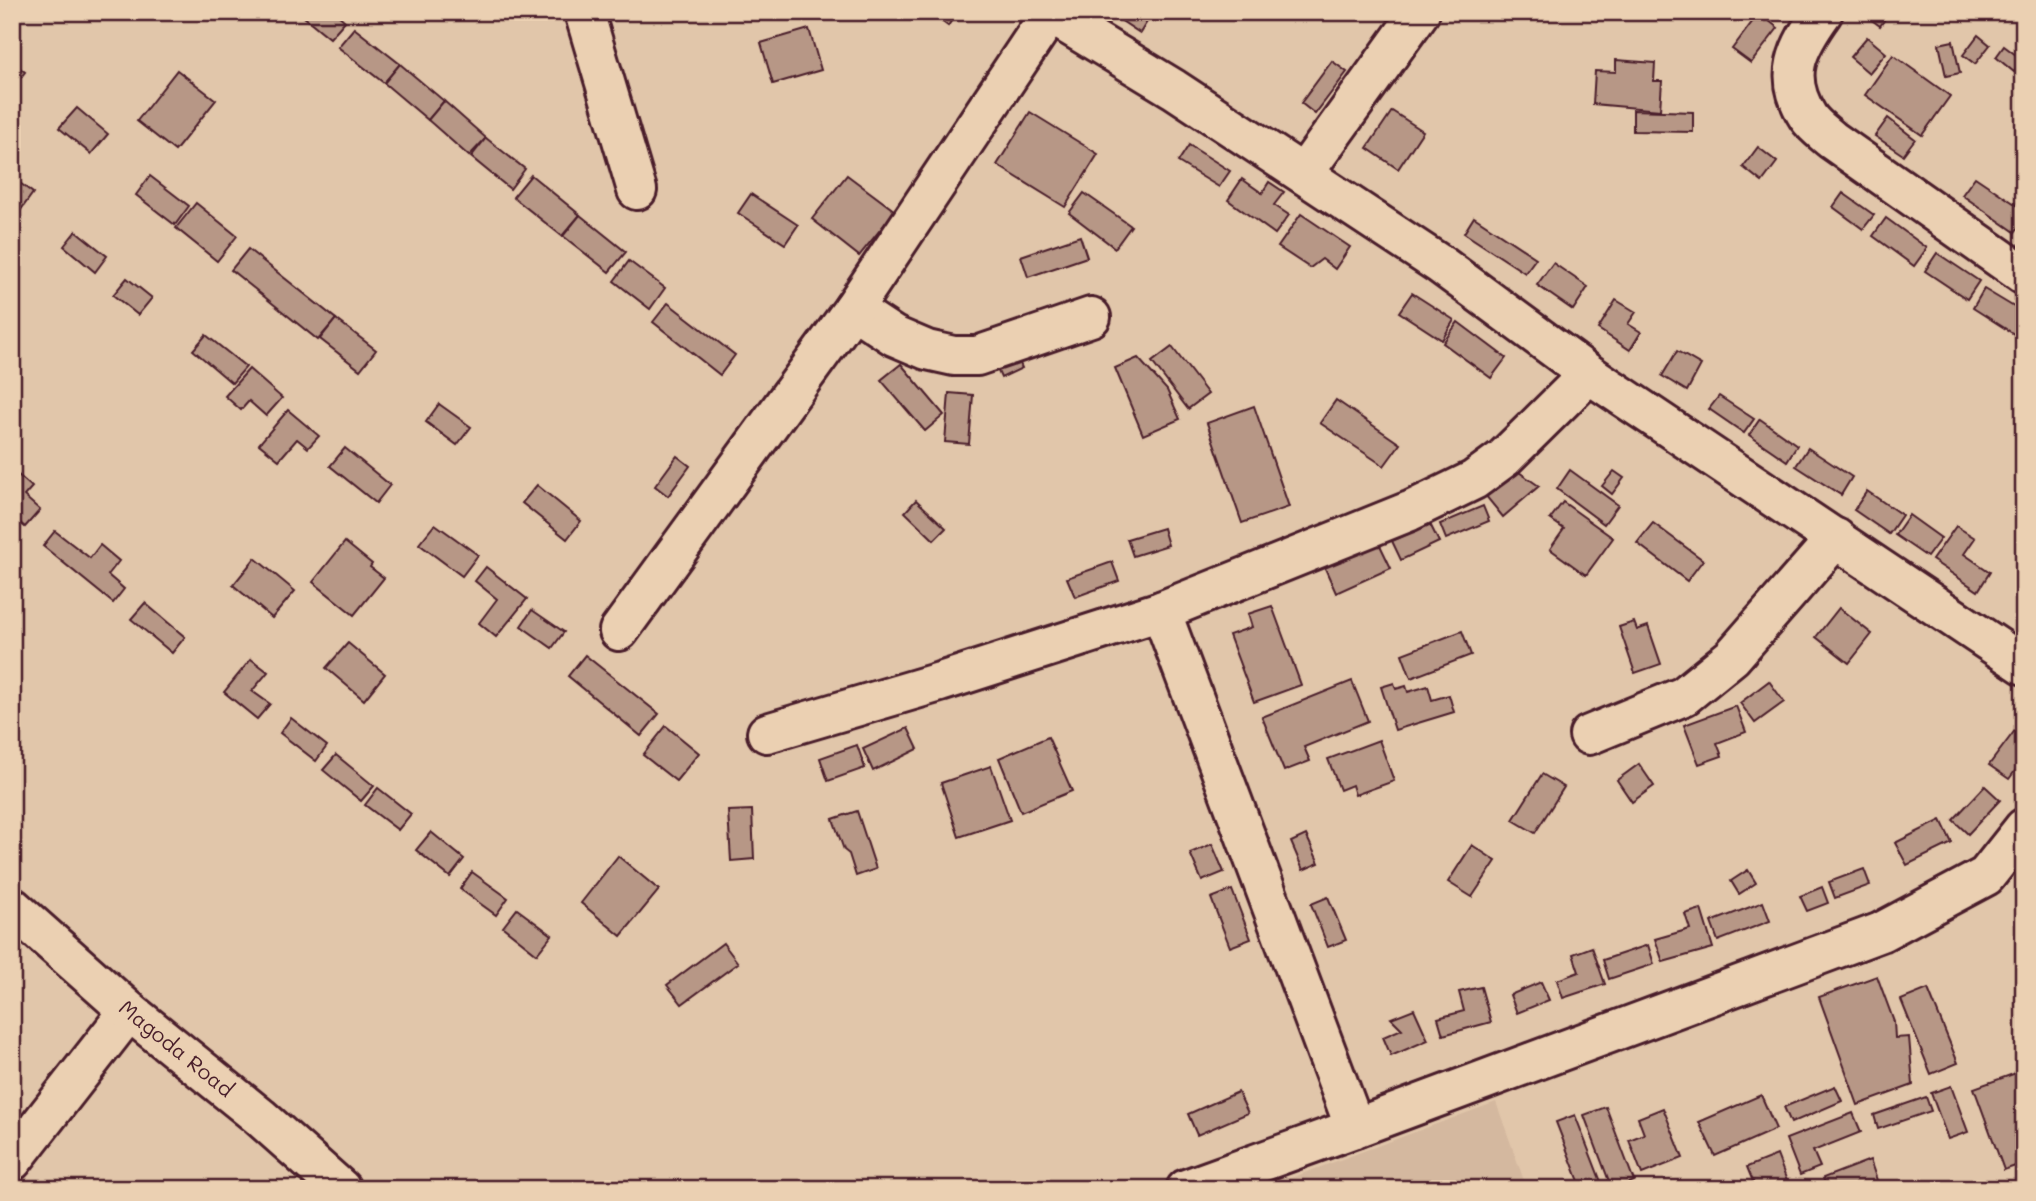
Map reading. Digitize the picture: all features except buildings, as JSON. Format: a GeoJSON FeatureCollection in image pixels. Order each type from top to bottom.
{"type":"FeatureCollection","features":[{"type":"Feature","properties":{"kind":"street"},"geometry":{"type":"LineString","coordinates":[[584,12],[638,190]]}},
{"type":"Feature","properties":{"kind":"street"},"geometry":{"type":"LineString","coordinates":[[1304,173],[1420,12]]}},
{"type":"Feature","properties":{"kind":"street"},"geometry":{"type":"LineString","coordinates":[[1823,12],[1807,34],[1795,61],[1795,90],[1809,119],[1832,140],[2024,275]]}},
{"type":"Feature","properties":{"kind":"street"},"geometry":{"type":"LineString","coordinates":[[619,631],[853,309],[1049,13],[1304,173],[1441,265],[1589,374],[2024,665]]}},
{"type":"Feature","properties":{"kind":"street"},"geometry":{"type":"LineString","coordinates":[[853,309],[894,336],[928,350],[954,356],[977,356],[1091,317]]}},
{"type":"Feature","properties":{"kind":"street"},"geometry":{"type":"LineString","coordinates":[[767,733],[940,682],[1161,611],[1369,528],[1474,480],[1504,458],[1589,374]]}},
{"type":"Feature","properties":{"kind":"street"},"geometry":{"type":"LineString","coordinates":[[1589,735],[1684,696],[1732,657],[1836,538]]}},
{"type":"Feature","properties":{"kind":"street"},"geometry":{"type":"LineString","coordinates":[[1161,611],[1355,1128]]}},
{"type":"Feature","properties":{"kind":"street"},"geometry":{"type":"LineString","coordinates":[[1186,1189],[1881,932],[1986,876],[2024,828]]}},
{"type":"Feature","properties":{"kind":"street","name":"Magoda Road"},"geometry":{"type":"LineString","coordinates":[[12,907],[129,1011],[260,1117],[341,1189]]}},
{"type":"Feature","properties":{"kind":"street"},"geometry":{"type":"LineString","coordinates":[[12,1161],[129,1011]]}},
{"type":"Feature","properties":{"kind":"shaded area"},"geometry":{"type":"Polygon","coordinates":[[[1496,1102],[1527,1189],[1261,1189],[1496,1102]]]}}]}
